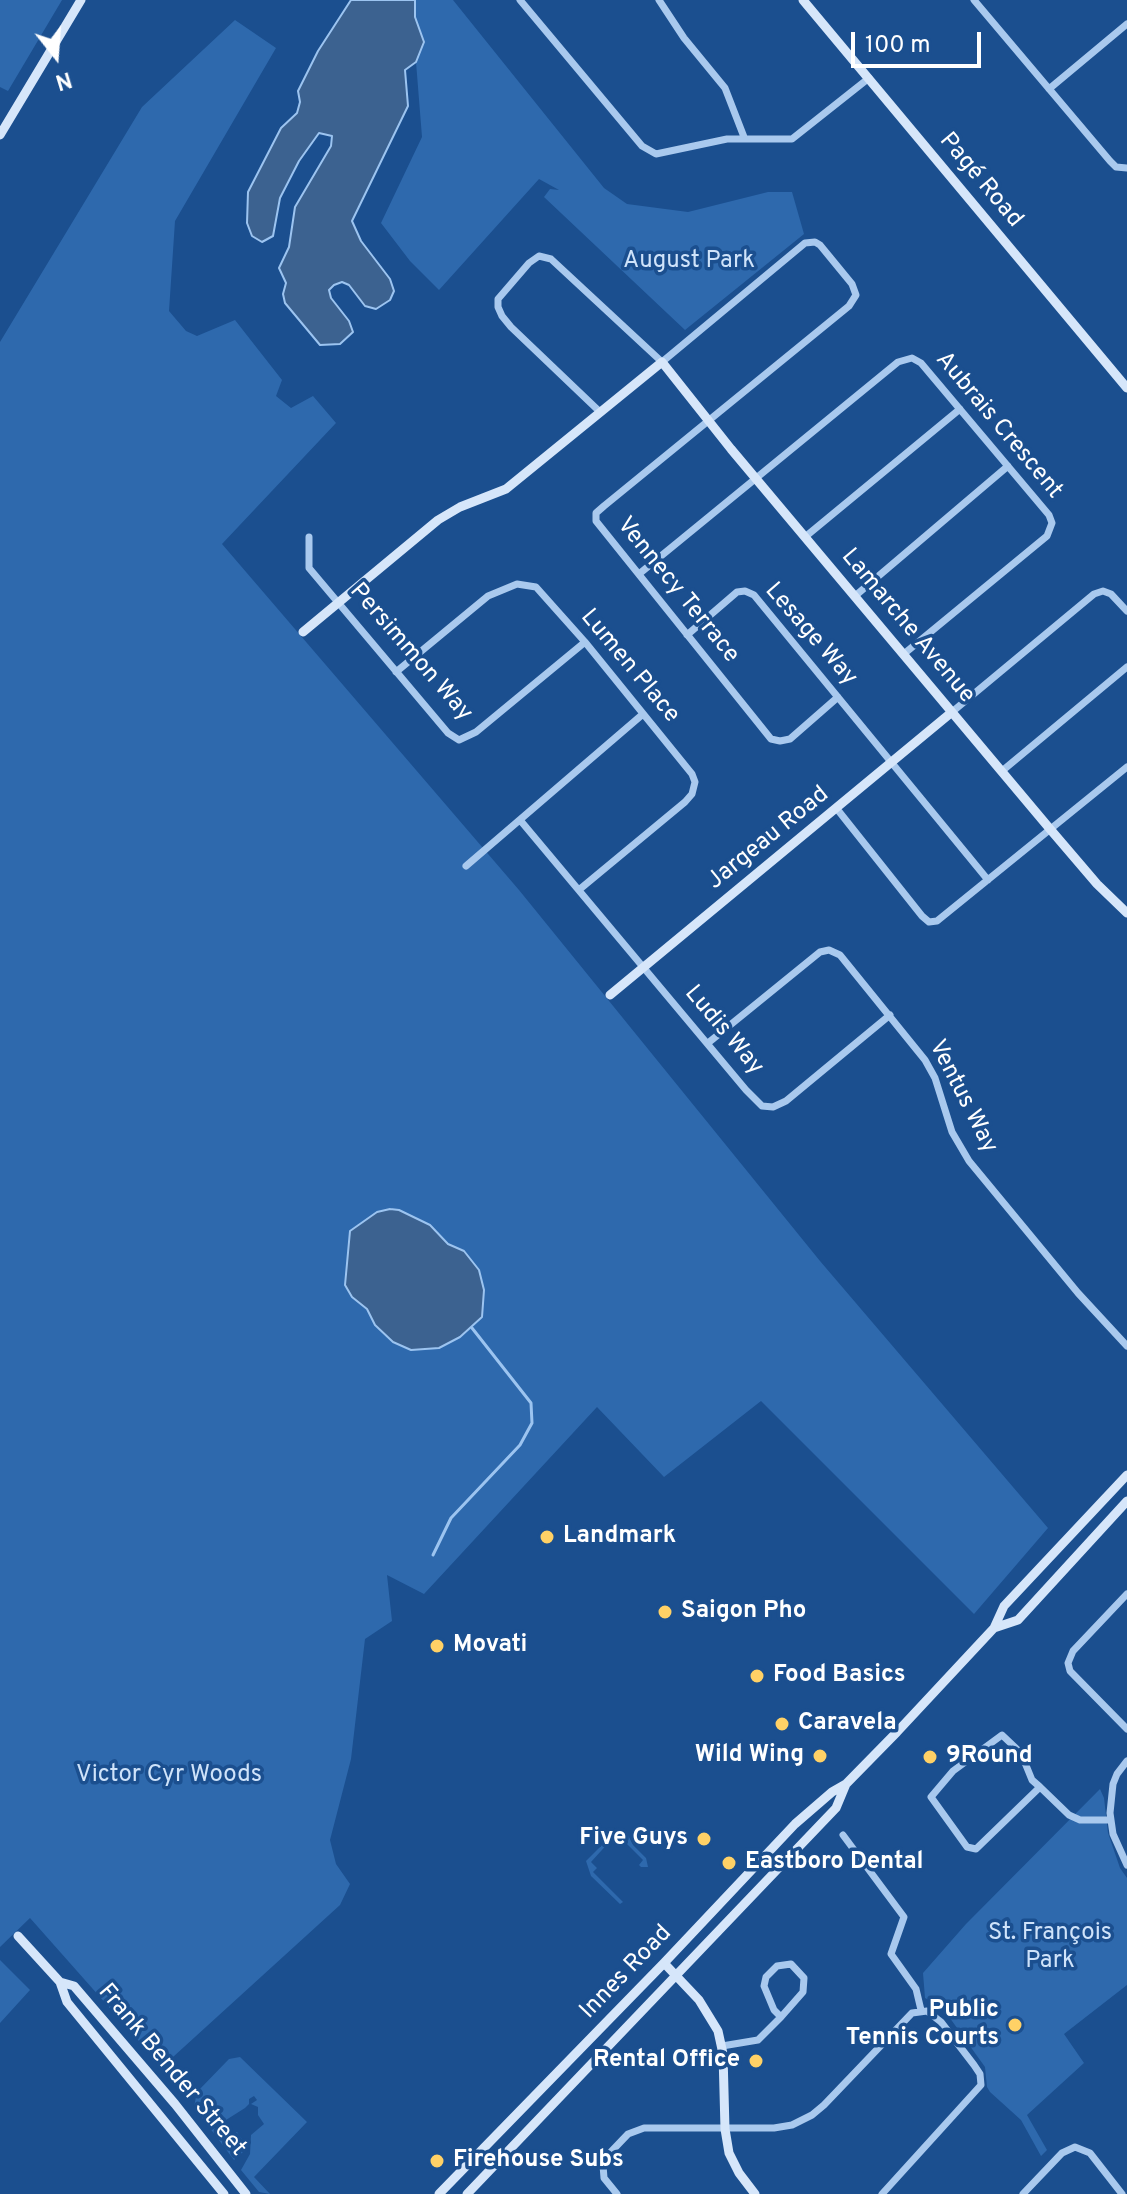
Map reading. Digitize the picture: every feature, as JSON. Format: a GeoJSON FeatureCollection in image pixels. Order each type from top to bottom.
{"type":"FeatureCollection","features":[{"type":"Feature","properties":{"kind":"street"},"geometry":{"type":"LineString","coordinates":[[0,135],[81,0]]}},
{"type":"Feature","properties":{"kind":"street"},"geometry":{"type":"LineString","coordinates":[[520,0],[647,151],[663,153],[744,137],[782,141],[792,139],[869,78]]}},
{"type":"Feature","properties":{"kind":"street"},"geometry":{"type":"LineString","coordinates":[[659,0],[684,38],[725,88],[744,137]]}},
{"type":"Feature","properties":{"kind":"street","name":"Pagé Road"},"geometry":{"type":"LineString","coordinates":[[803,0],[1127,388]]}},
{"type":"Feature","properties":{"kind":"street"},"geometry":{"type":"LineString","coordinates":[[976,0],[1110,161],[1116,167],[1127,168]]}},
{"type":"Feature","properties":{"kind":"street"},"geometry":{"type":"LineString","coordinates":[[1049,89],[1127,24]]}},
{"type":"Feature","properties":{"kind":"street"},"geometry":{"type":"LineString","coordinates":[[303,632],[438,520],[460,507],[506,489],[805,243],[820,245],[852,284],[856,295],[849,306],[708,421]]}},
{"type":"Feature","properties":{"kind":"street"},"geometry":{"type":"LineString","coordinates":[[599,411],[502,316],[498,299],[529,263],[539,256],[551,259],[662,362]]}},
{"type":"Feature","properties":{"kind":"street","name":"Aubrais Crescent"},"geometry":{"type":"LineString","coordinates":[[756,479],[905,359],[912,358],[921,363],[1049,515],[1052,523],[1051,531],[905,653]]}},
{"type":"Feature","properties":{"kind":"street","name":"Lamarche Avenue"},"geometry":{"type":"LineString","coordinates":[[662,362],[756,479],[1050,829],[1097,884],[1127,913]]}},
{"type":"Feature","properties":{"kind":"street"},"geometry":{"type":"LineString","coordinates":[[805,537],[960,409]]}},
{"type":"Feature","properties":{"kind":"street","name":"Vennecy Terrace"},"geometry":{"type":"LineString","coordinates":[[708,421],[596,513],[596,521],[771,739],[790,739],[838,697]]}},
{"type":"Feature","properties":{"kind":"street"},"geometry":{"type":"LineString","coordinates":[[855,596],[1008,466]]}},
{"type":"Feature","properties":{"kind":"street"},"geometry":{"type":"LineString","coordinates":[[639,574],[756,479]]}},
{"type":"Feature","properties":{"kind":"street","name":"Persimmon Way"},"geometry":{"type":"LineString","coordinates":[[309,537],[309,568],[448,733],[459,740],[476,732],[585,642]]}},
{"type":"Feature","properties":{"kind":"street","name":"Lumen Place"},"geometry":{"type":"LineString","coordinates":[[396,672],[488,596],[517,584],[536,587],[585,642],[692,774],[695,787],[685,802],[580,889]]}},
{"type":"Feature","properties":{"kind":"street"},"geometry":{"type":"LineString","coordinates":[[952,712],[1094,594],[1103,591],[1111,594],[1127,611]]}},
{"type":"Feature","properties":{"kind":"street","name":"Lesage Way"},"geometry":{"type":"LineString","coordinates":[[687,635],[737,592],[754,595],[988,880]]}},
{"type":"Feature","properties":{"kind":"street"},"geometry":{"type":"LineString","coordinates":[[1002,771],[1127,667]]}},
{"type":"Feature","properties":{"kind":"street","name":"Jargeau Road"},"geometry":{"type":"LineString","coordinates":[[610,995],[952,712]]}},
{"type":"Feature","properties":{"kind":"street"},"geometry":{"type":"LineString","coordinates":[[466,866],[643,714]]}},
{"type":"Feature","properties":{"kind":"street"},"geometry":{"type":"LineString","coordinates":[[837,809],[929,922],[937,921],[1127,767]]}},
{"type":"Feature","properties":{"kind":"street","name":"Ludis Way"},"geometry":{"type":"LineString","coordinates":[[520,820],[754,1099],[764,1107],[773,1107],[789,1099],[890,1015]]}},
{"type":"Feature","properties":{"kind":"street","name":"Ventus Way"},"geometry":{"type":"LineString","coordinates":[[708,1043],[813,957],[826,950],[834,951],[845,960],[931,1069],[950,1128],[969,1161],[1078,1293],[1127,1346]]}},
{"type":"Feature","properties":{"kind":"street","name":"Innes Road"},"geometry":{"type":"LineString","coordinates":[[439,2194],[795,1824],[846,1784],[994,1628],[1004,1606],[1127,1475]]}},
{"type":"Feature","properties":{"kind":"street","name":"Innes Road"},"geometry":{"type":"LineString","coordinates":[[994,1628],[1018,1620],[1127,1501]]}},
{"type":"Feature","properties":{"kind":"street"},"geometry":{"type":"LineString","coordinates":[[1127,1594],[1073,1651],[1068,1663],[1070,1671],[1127,1729]]}},
{"type":"Feature","properties":{"kind":"street"},"geometry":{"type":"LineString","coordinates":[[1040,1787],[976,1849],[967,1847],[931,1797],[953,1771],[1002,1735],[1021,1753],[1028,1775],[1073,1817],[1110,1820]]}},
{"type":"Feature","properties":{"kind":"street"},"geometry":{"type":"LineString","coordinates":[[1127,1761],[1113,1784],[1110,1820],[1127,1865]]}},
{"type":"Feature","properties":{"kind":"street","name":"Innes Road"},"geometry":{"type":"LineString","coordinates":[[467,2194],[836,1808],[846,1784]]}},
{"type":"Feature","properties":{"kind":"street"},"geometry":{"type":"LineString","coordinates":[[843,1835],[904,1917],[891,1954],[916,1989],[921,2010]]}},
{"type":"Feature","properties":{"kind":"street","name":"Frank Bender Street"},"geometry":{"type":"LineString","coordinates":[[18,1936],[60,1982],[67,2002],[224,2194]]}},
{"type":"Feature","properties":{"kind":"street"},"geometry":{"type":"LineString","coordinates":[[664,1963],[711,2018],[722,2046],[725,2129],[729,2153],[755,2194]]}},
{"type":"Feature","properties":{"kind":"street"},"geometry":{"type":"LineString","coordinates":[[722,2046],[758,2040],[781,2017],[803,1992],[804,1978],[791,1964],[777,1966],[766,1977],[764,1986],[774,2010],[781,2017]]}},
{"type":"Feature","properties":{"kind":"street","name":"Frank Bender Street"},"geometry":{"type":"LineString","coordinates":[[60,1982],[74,1986],[175,2104],[246,2194]]}},
{"type":"Feature","properties":{"kind":"street"},"geometry":{"type":"LineString","coordinates":[[617,2194],[604,2178],[603,2165],[607,2156],[628,2134],[644,2128],[783,2127],[812,2115],[912,2013],[927,2011],[941,2022],[977,2070],[981,2085],[882,2194]]}},
{"type":"Feature","properties":{"kind":"street"},"geometry":{"type":"LineString","coordinates":[[1023,2194],[1062,2153],[1075,2147],[1090,2153],[1122,2194]]}},
{"type":"Feature","properties":{"kind":"green space"},"geometry":{"type":"Polygon","coordinates":[[[0,0],[62,0],[8,91],[0,87],[0,0]]]}},
{"type":"Feature","properties":{"kind":"green space","name":"August Park"},"geometry":{"type":"Polygon","coordinates":[[[415,0],[453,0],[604,188],[627,204],[688,212],[768,192],[792,192],[804,234],[685,330],[544,197],[550,189],[559,190],[539,179],[439,290],[410,261],[381,223],[422,137],[416,62],[424,42],[415,17],[415,0]]]}},
{"type":"Feature","properties":{"kind":"green space","name":"Victor Cyr Woods"},"geometry":{"type":"Polygon","coordinates":[[[235,20],[276,48],[175,221],[169,311],[186,331],[197,336],[235,320],[282,380],[276,396],[291,408],[313,396],[336,423],[222,544],[519,890],[820,1261],[1048,1528],[974,1614],[761,1401],[664,1477],[597,1407],[424,1594],[387,1575],[392,1621],[365,1639],[351,1759],[330,1840],[336,1864],[350,1884],[340,1905],[162,2067],[30,1918],[0,1947],[0,342],[142,107],[235,20]]]}},
{"type":"Feature","properties":{"kind":"green space","name":"St. François Park"},"geometry":{"type":"Polygon","coordinates":[[[1100,1789],[1108,1833],[1120,1868],[1127,1878],[1127,1985],[1064,2034],[1084,2063],[1027,2115],[1047,2150],[1041,2156],[1021,2120],[990,2092],[985,2067],[942,2007],[925,1998],[923,1973],[966,1924],[1100,1789]]]}},
{"type":"Feature","properties":{"kind":"green space"},"geometry":{"type":"Polygon","coordinates":[[[622,1829],[646,1858],[648,1867],[639,1865],[643,1860],[622,1839],[617,1844],[611,1840],[591,1862],[597,1868],[593,1872],[623,1902],[620,1904],[591,1876],[586,1861],[617,1830],[622,1829]]]}},
{"type":"Feature","properties":{"kind":"green space"},"geometry":{"type":"Polygon","coordinates":[[[0,1960],[30,1990],[0,2023],[0,1960]]]}},
{"type":"Feature","properties":{"kind":"green space"},"geometry":{"type":"Polygon","coordinates":[[[240,2057],[307,2122],[254,2177],[270,2194],[259,2192],[241,2170],[250,2154],[251,2135],[264,2124],[258,2115],[258,2107],[251,2104],[257,2100],[254,2096],[245,2108],[218,2125],[228,2138],[237,2132],[243,2141],[243,2152],[234,2160],[194,2107],[197,2092],[229,2059],[240,2057]]]}},
{"type":"Feature","properties":{"kind":"shaded area"},"geometry":{"type":"Polygon","coordinates":[[[351,0],[415,0],[415,17],[424,42],[416,62],[405,70],[408,106],[352,221],[361,241],[390,279],[394,291],[390,300],[376,309],[365,306],[349,285],[342,282],[334,285],[329,290],[331,298],[349,321],[353,332],[340,344],[320,345],[285,303],[283,294],[286,283],[279,268],[289,247],[295,207],[331,146],[332,136],[319,133],[299,161],[280,198],[273,236],[262,242],[252,236],[247,223],[248,192],[281,128],[297,113],[300,102],[298,91],[318,51],[351,0]]]}},
{"type":"Feature","properties":{"kind":"shaded area"},"geometry":{"type":"Polygon","coordinates":[[[399,1210],[430,1225],[448,1244],[464,1251],[479,1270],[484,1290],[482,1317],[460,1337],[439,1348],[411,1350],[393,1342],[375,1325],[367,1309],[352,1297],[345,1285],[350,1231],[377,1212],[399,1210]]]}},
{"type":"Feature","properties":{"kind":"waterway"},"geometry":{"type":"LineString","coordinates":[[433,1555],[451,1518],[520,1445],[532,1423],[531,1403],[472,1328]]}},
{"type":"Feature","properties":{"kind":"place","name":"Landmark"},"geometry":{"type":"Point","coordinates":[547,1537]}},
{"type":"Feature","properties":{"kind":"place","name":"Saigon Pho"},"geometry":{"type":"Point","coordinates":[665,1612]}},
{"type":"Feature","properties":{"kind":"place","name":"Movati"},"geometry":{"type":"Point","coordinates":[437,1646]}},
{"type":"Feature","properties":{"kind":"place","name":"Food Basics"},"geometry":{"type":"Point","coordinates":[757,1676]}},
{"type":"Feature","properties":{"kind":"place","name":"Caravela"},"geometry":{"type":"Point","coordinates":[782,1724]}},
{"type":"Feature","properties":{"kind":"place","name":"Wild Wing"},"geometry":{"type":"Point","coordinates":[820,1756]}},
{"type":"Feature","properties":{"kind":"place","name":"9Round"},"geometry":{"type":"Point","coordinates":[930,1757]}},
{"type":"Feature","properties":{"kind":"place","name":"Five Guys"},"geometry":{"type":"Point","coordinates":[704,1839]}},
{"type":"Feature","properties":{"kind":"place","name":"Eastboro Dental"},"geometry":{"type":"Point","coordinates":[729,1863]}},
{"type":"Feature","properties":{"kind":"place","name":"Public Tennis Courts"},"geometry":{"type":"Point","coordinates":[1015,2025]}},
{"type":"Feature","properties":{"kind":"place","name":"Rental Office"},"geometry":{"type":"Point","coordinates":[756,2061]}},
{"type":"Feature","properties":{"kind":"place","name":"Firehouse Subs"},"geometry":{"type":"Point","coordinates":[437,2161]}}]}
